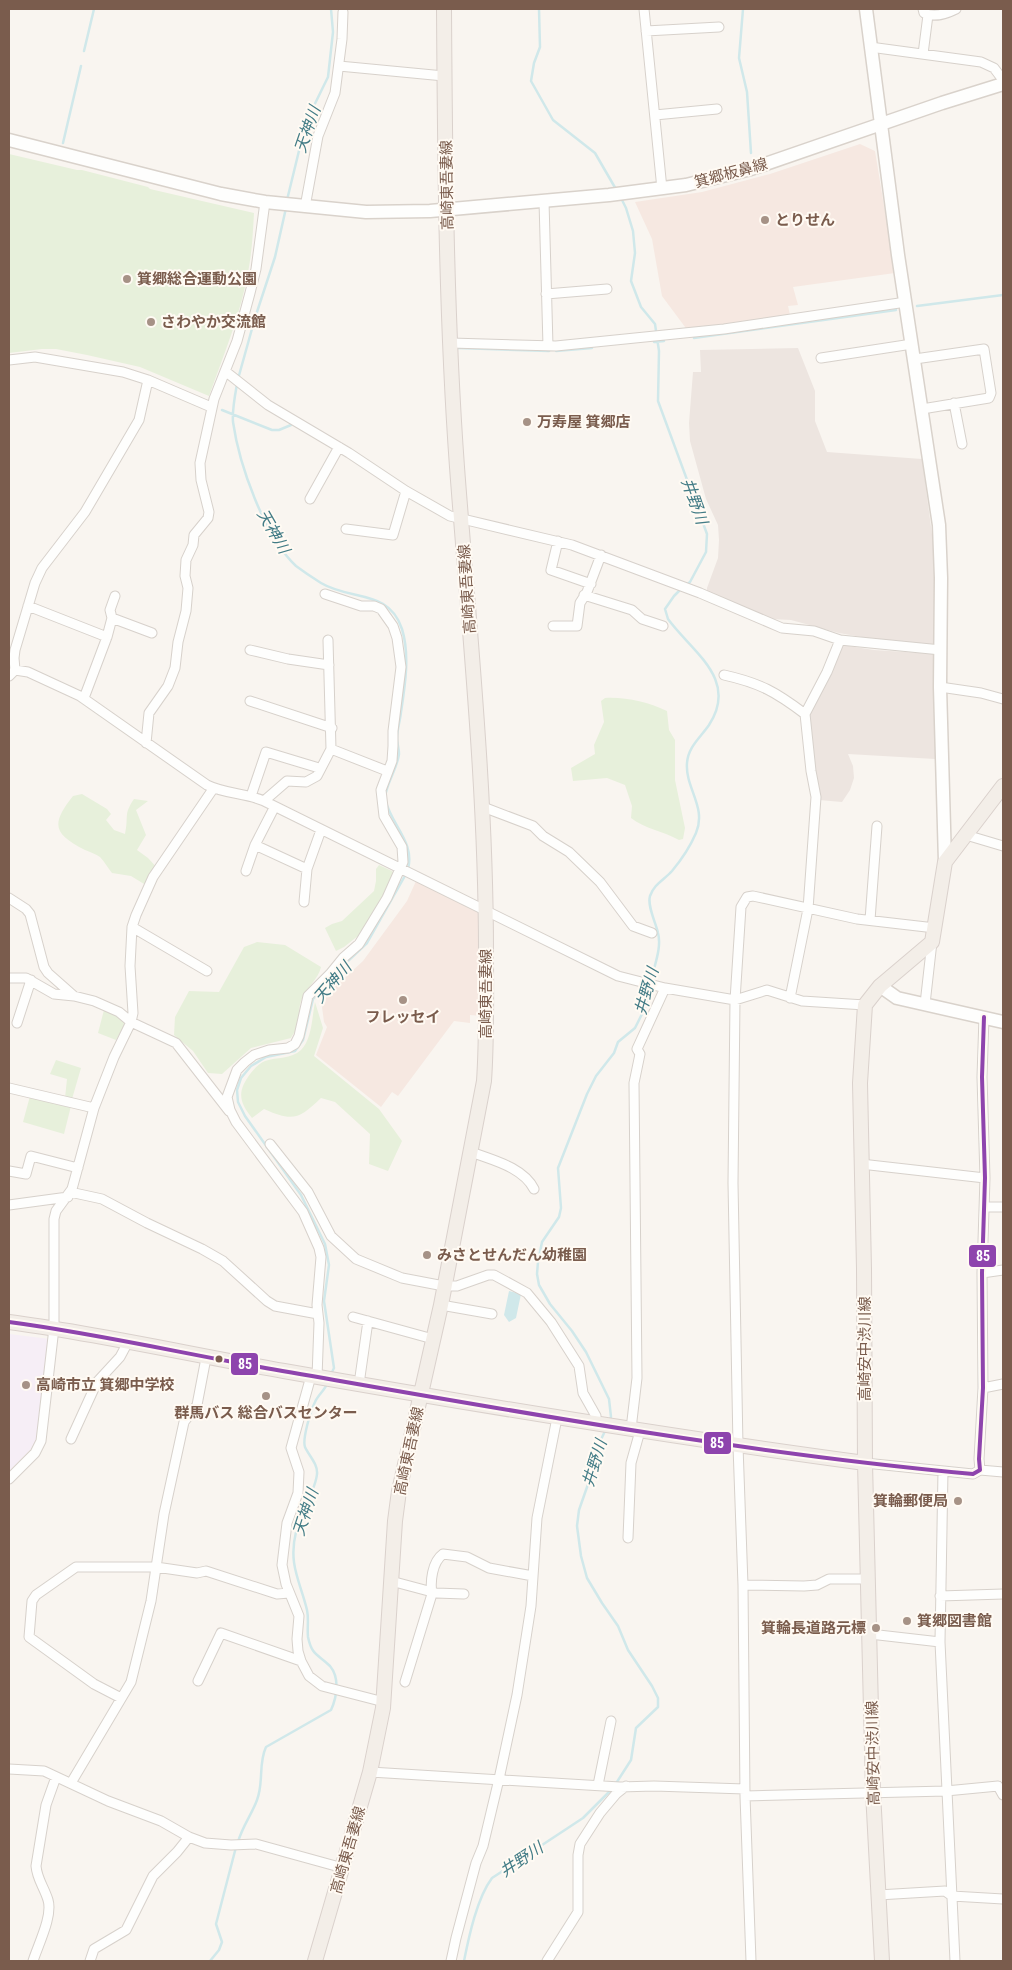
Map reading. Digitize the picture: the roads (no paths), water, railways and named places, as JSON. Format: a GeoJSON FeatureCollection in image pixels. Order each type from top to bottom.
{"type":"FeatureCollection","features":[{"type":"Feature","properties":{"kind":"main road","name":"高崎東吾妻線"},"geometry":{"type":"LineString","coordinates":[[315,1961],[379,1736],[384,1702],[391,1581],[399,1491],[441,1304],[484,1081],[486,1053],[486,912],[482,808],[457,468],[451,343],[444,9]]}},
{"type":"Feature","properties":{"kind":"main road"},"geometry":{"type":"LineString","coordinates":[[865,1004],[880,986],[933,935],[945,862],[1003,786]]}},
{"type":"Feature","properties":{"kind":"main road","name":"高崎安中渋川線"},"geometry":{"type":"LineString","coordinates":[[865,1004],[860,1083],[864,1269],[865,1463],[873,1792],[882,1961]]}},
{"type":"Feature","properties":{"kind":"main road"},"geometry":{"type":"LineString","coordinates":[[9,1322],[54,1328],[206,1358],[556,1418],[865,1463]]}},
{"type":"Feature","properties":{"kind":"street"},"geometry":{"type":"LineString","coordinates":[[644,9],[662,189]]}},
{"type":"Feature","properties":{"kind":"street"},"geometry":{"type":"LineString","coordinates":[[866,9],[880,125],[939,525],[940,687],[945,862]]}},
{"type":"Feature","properties":{"kind":"street"},"geometry":{"type":"LineString","coordinates":[[923,54],[926,12],[946,14],[956,9]]}},
{"type":"Feature","properties":{"kind":"street"},"geometry":{"type":"LineString","coordinates":[[303,207],[318,136],[335,93],[343,12]]}},
{"type":"Feature","properties":{"kind":"street"},"geometry":{"type":"LineString","coordinates":[[646,31],[719,26]]}},
{"type":"Feature","properties":{"kind":"street"},"geometry":{"type":"LineString","coordinates":[[870,47],[981,62],[994,68],[1003,80]]}},
{"type":"Feature","properties":{"kind":"street"},"geometry":{"type":"LineString","coordinates":[[339,66],[444,76]]}},
{"type":"Feature","properties":{"kind":"street","name":"箕郷板鼻線"},"geometry":{"type":"LineString","coordinates":[[9,140],[222,194],[268,203],[366,212],[447,209],[662,189],[719,178],[752,169],[942,103],[1003,84]]}},
{"type":"Feature","properties":{"kind":"street"},"geometry":{"type":"LineString","coordinates":[[655,115],[717,109]]}},
{"type":"Feature","properties":{"kind":"street"},"geometry":{"type":"LineString","coordinates":[[544,201],[548,346]]}},
{"type":"Feature","properties":{"kind":"street"},"geometry":{"type":"LineString","coordinates":[[146,743],[150,713],[154,704],[168,686],[175,668],[178,642],[186,611],[188,588],[185,576],[186,560],[193,545],[194,535],[208,518],[209,512],[201,480],[200,463],[211,407],[228,374],[256,268],[268,203]]}},
{"type":"Feature","properties":{"kind":"street"},"geometry":{"type":"LineString","coordinates":[[546,294],[607,289]]}},
{"type":"Feature","properties":{"kind":"street"},"geometry":{"type":"LineString","coordinates":[[451,343],[548,346],[653,337],[724,329],[906,302]]}},
{"type":"Feature","properties":{"kind":"street"},"geometry":{"type":"LineString","coordinates":[[821,358],[912,344]]}},
{"type":"Feature","properties":{"kind":"street"},"geometry":{"type":"LineString","coordinates":[[915,359],[984,349],[991,393],[989,398],[922,409]]}},
{"type":"Feature","properties":{"kind":"street"},"geometry":{"type":"LineString","coordinates":[[9,360],[35,357],[123,372],[148,380],[211,407]]}},
{"type":"Feature","properties":{"kind":"street"},"geometry":{"type":"LineString","coordinates":[[228,374],[243,387],[286,417],[339,447],[443,513],[462,520],[558,541],[678,584],[774,625],[814,631],[840,640],[941,650]]}},
{"type":"Feature","properties":{"kind":"street"},"geometry":{"type":"LineString","coordinates":[[148,380],[139,420],[85,512],[42,568],[35,583],[14,658],[12,673],[28,672],[84,698],[213,789],[251,796],[264,801],[274,808],[401,868],[610,973],[660,987],[735,1000],[767,990],[790,998],[811,1002],[865,1004]]}},
{"type":"Feature","properties":{"kind":"street"},"geometry":{"type":"LineString","coordinates":[[954,404],[962,444]]}},
{"type":"Feature","properties":{"kind":"street"},"geometry":{"type":"LineString","coordinates":[[310,499],[339,447]]}},
{"type":"Feature","properties":{"kind":"street"},"geometry":{"type":"LineString","coordinates":[[346,529],[393,535],[406,491]]}},
{"type":"Feature","properties":{"kind":"street"},"geometry":{"type":"LineString","coordinates":[[558,541],[551,570],[591,584]]}},
{"type":"Feature","properties":{"kind":"street"},"geometry":{"type":"LineString","coordinates":[[553,626],[575,628],[577,626],[580,602],[591,584],[601,556]]}},
{"type":"Feature","properties":{"kind":"street"},"geometry":{"type":"LineString","coordinates":[[236,1122],[230,1110],[227,1097],[237,1070],[254,1055],[269,1050],[288,1048],[295,1044],[299,1036],[308,996],[359,944],[388,898],[403,862],[402,847],[384,816],[381,790],[392,761],[393,731],[401,667],[393,626],[381,609],[374,606],[361,606],[325,594]]}},
{"type":"Feature","properties":{"kind":"street"},"geometry":{"type":"LineString","coordinates":[[584,595],[632,610],[638,618],[664,626]]}},
{"type":"Feature","properties":{"kind":"street"},"geometry":{"type":"LineString","coordinates":[[84,698],[112,618],[110,610],[115,596]]}},
{"type":"Feature","properties":{"kind":"street"},"geometry":{"type":"LineString","coordinates":[[28,606],[106,637]]}},
{"type":"Feature","properties":{"kind":"street"},"geometry":{"type":"LineString","coordinates":[[112,618],[152,633]]}},
{"type":"Feature","properties":{"kind":"street"},"geometry":{"type":"LineString","coordinates":[[264,801],[287,782],[312,780],[317,776],[331,749],[332,728],[328,640]]}},
{"type":"Feature","properties":{"kind":"street"},"geometry":{"type":"LineString","coordinates":[[790,998],[808,909],[816,798],[805,714],[840,640]]}},
{"type":"Feature","properties":{"kind":"street"},"geometry":{"type":"LineString","coordinates":[[250,650],[288,659],[329,665]]}},
{"type":"Feature","properties":{"kind":"street"},"geometry":{"type":"LineString","coordinates":[[724,675],[748,680],[777,693],[805,714]]}},
{"type":"Feature","properties":{"kind":"street"},"geometry":{"type":"LineString","coordinates":[[940,687],[980,693],[1003,700]]}},
{"type":"Feature","properties":{"kind":"street"},"geometry":{"type":"LineString","coordinates":[[250,702],[332,728]]}},
{"type":"Feature","properties":{"kind":"street"},"geometry":{"type":"LineString","coordinates":[[331,749],[387,771]]}},
{"type":"Feature","properties":{"kind":"street"},"geometry":{"type":"LineString","coordinates":[[251,796],[266,752],[320,768]]}},
{"type":"Feature","properties":{"kind":"street"},"geometry":{"type":"LineString","coordinates":[[9,1479],[35,1453],[41,1440],[54,1328],[54,1219],[56,1211],[69,1194],[94,1108],[108,1070],[131,1022],[133,1013],[130,980],[132,927],[153,876],[213,789]]}},
{"type":"Feature","properties":{"kind":"street"},"geometry":{"type":"LineString","coordinates":[[246,871],[255,845],[274,808]]}},
{"type":"Feature","properties":{"kind":"street"},"geometry":{"type":"LineString","coordinates":[[482,808],[533,826],[543,836],[569,852],[600,882],[633,926],[652,933]]}},
{"type":"Feature","properties":{"kind":"street"},"geometry":{"type":"LineString","coordinates":[[870,920],[878,826]]}},
{"type":"Feature","properties":{"kind":"street"},"geometry":{"type":"LineString","coordinates":[[304,902],[307,869],[321,830]]}},
{"type":"Feature","properties":{"kind":"street"},"geometry":{"type":"LineString","coordinates":[[966,835],[1003,846]]}},
{"type":"Feature","properties":{"kind":"street"},"geometry":{"type":"LineString","coordinates":[[255,845],[307,869]]}},
{"type":"Feature","properties":{"kind":"street"},"geometry":{"type":"LineString","coordinates":[[750,1961],[733,1183],[735,1000],[741,907],[747,897],[753,896],[933,935],[925,1004]]}},
{"type":"Feature","properties":{"kind":"street"},"geometry":{"type":"LineString","coordinates":[[9,898],[26,909],[30,914],[44,967],[48,973],[74,996]]}},
{"type":"Feature","properties":{"kind":"street"},"geometry":{"type":"LineString","coordinates":[[132,927],[207,971]]}},
{"type":"Feature","properties":{"kind":"street"},"geometry":{"type":"LineString","coordinates":[[9,978],[26,978],[54,994],[94,1001],[119,1012],[131,1022],[176,1043],[236,1122],[281,1168],[308,1192],[331,1236],[350,1254],[362,1262],[402,1278],[444,1286],[457,1286],[491,1275],[529,1295],[551,1322],[579,1366],[583,1393],[596,1416],[604,1425]]}},
{"type":"Feature","properties":{"kind":"street"},"geometry":{"type":"LineString","coordinates":[[17,1023],[31,980]]}},
{"type":"Feature","properties":{"kind":"street"},"geometry":{"type":"LineString","coordinates":[[880,986],[897,998],[1003,1022]]}},
{"type":"Feature","properties":{"kind":"street"},"geometry":{"type":"LineString","coordinates":[[628,1538],[637,1378],[634,1083],[640,1054],[637,1049],[660,987]]}},
{"type":"Feature","properties":{"kind":"street"},"geometry":{"type":"LineString","coordinates":[[980,1470],[983,1388],[982,1273],[985,1208],[982,1077],[984,1017]]}},
{"type":"Feature","properties":{"kind":"street"},"geometry":{"type":"LineString","coordinates":[[9,1088],[94,1108]]}},
{"type":"Feature","properties":{"kind":"street"},"geometry":{"type":"LineString","coordinates":[[270,1144],[303,1212],[321,1257],[315,1376],[291,1448],[299,1472],[298,1493],[287,1523],[282,1565],[289,1594],[299,1616],[296,1640],[301,1661],[309,1676],[322,1686],[384,1702]]}},
{"type":"Feature","properties":{"kind":"street"},"geometry":{"type":"LineString","coordinates":[[471,1152],[505,1165],[523,1175],[530,1181],[534,1189]]}},
{"type":"Feature","properties":{"kind":"street"},"geometry":{"type":"LineString","coordinates":[[9,1171],[26,1174],[32,1156],[78,1168]]}},
{"type":"Feature","properties":{"kind":"street"},"geometry":{"type":"LineString","coordinates":[[861,1164],[985,1178]]}},
{"type":"Feature","properties":{"kind":"street"},"geometry":{"type":"LineString","coordinates":[[9,1205],[69,1194],[102,1199],[202,1249],[223,1262],[275,1306],[318,1314]]}},
{"type":"Feature","properties":{"kind":"street"},"geometry":{"type":"LineString","coordinates":[[985,1208],[1003,1207]]}},
{"type":"Feature","properties":{"kind":"street"},"geometry":{"type":"LineString","coordinates":[[982,1273],[1003,1270]]}},
{"type":"Feature","properties":{"kind":"street"},"geometry":{"type":"LineString","coordinates":[[441,1304],[492,1314]]}},
{"type":"Feature","properties":{"kind":"street"},"geometry":{"type":"LineString","coordinates":[[353,1317],[433,1339]]}},
{"type":"Feature","properties":{"kind":"street"},"geometry":{"type":"LineString","coordinates":[[359,1384],[368,1322]]}},
{"type":"Feature","properties":{"kind":"street"},"geometry":{"type":"LineString","coordinates":[[71,1439],[97,1382],[120,1357],[128,1342]]}},
{"type":"Feature","properties":{"kind":"street"},"geometry":{"type":"LineString","coordinates":[[71,1783],[131,1682],[151,1601],[164,1514],[184,1422],[196,1405],[206,1358]]}},
{"type":"Feature","properties":{"kind":"street"},"geometry":{"type":"LineString","coordinates":[[983,1388],[1003,1384]]}},
{"type":"Feature","properties":{"kind":"street"},"geometry":{"type":"LineString","coordinates":[[452,1961],[456,1938],[476,1863],[483,1846],[517,1695],[531,1606],[537,1518],[556,1418]]}},
{"type":"Feature","properties":{"kind":"street"},"geometry":{"type":"LineString","coordinates":[[865,1463],[973,1474],[980,1470],[1003,1472]]}},
{"type":"Feature","properties":{"kind":"street"},"geometry":{"type":"LineString","coordinates":[[943,1471],[940,1642],[955,1961]]}},
{"type":"Feature","properties":{"kind":"street"},"geometry":{"type":"LineString","coordinates":[[405,1682],[431,1591],[430,1581],[438,1558],[443,1554],[467,1557],[489,1568],[533,1576]]}},
{"type":"Feature","properties":{"kind":"street"},"geometry":{"type":"LineString","coordinates":[[122,1698],[94,1684],[29,1637],[32,1601],[36,1595],[76,1567],[156,1567],[197,1573],[206,1571],[277,1594],[289,1594]]}},
{"type":"Feature","properties":{"kind":"street"},"geometry":{"type":"LineString","coordinates":[[743,1584],[804,1586],[817,1585],[829,1579],[869,1580]]}},
{"type":"Feature","properties":{"kind":"street"},"geometry":{"type":"LineString","coordinates":[[391,1581],[436,1593],[464,1594]]}},
{"type":"Feature","properties":{"kind":"street"},"geometry":{"type":"LineString","coordinates":[[940,1596],[1003,1594]]}},
{"type":"Feature","properties":{"kind":"street"},"geometry":{"type":"LineString","coordinates":[[198,1681],[221,1633],[301,1661]]}},
{"type":"Feature","properties":{"kind":"street"},"geometry":{"type":"LineString","coordinates":[[870,1634],[940,1642]]}},
{"type":"Feature","properties":{"kind":"street"},"geometry":{"type":"LineString","coordinates":[[598,1785],[611,1721]]}},
{"type":"Feature","properties":{"kind":"street"},"geometry":{"type":"LineString","coordinates":[[9,1769],[34,1770],[56,1777],[161,1821],[189,1837],[205,1843],[256,1844],[342,1868]]}},
{"type":"Feature","properties":{"kind":"street"},"geometry":{"type":"LineString","coordinates":[[370,1772],[745,1792],[946,1791],[998,1786],[1003,1796]]}},
{"type":"Feature","properties":{"kind":"street"},"geometry":{"type":"LineString","coordinates":[[33,1961],[48,1916],[48,1898],[37,1876],[36,1866],[46,1805],[56,1777]]}},
{"type":"Feature","properties":{"kind":"street"},"geometry":{"type":"LineString","coordinates":[[547,1961],[578,1912],[578,1854],[580,1844],[600,1813],[623,1786]]}},
{"type":"Feature","properties":{"kind":"street"},"geometry":{"type":"LineString","coordinates":[[90,1961],[94,1949],[126,1930],[153,1876],[178,1852],[189,1837]]}},
{"type":"Feature","properties":{"kind":"street"},"geometry":{"type":"LineString","coordinates":[[878,1895],[945,1891],[952,1896],[1003,1898]]}},
{"type":"Feature","properties":{"kind":"water"},"geometry":{"type":"Polygon","coordinates":[[[509,1291],[521,1294],[516,1318],[509,1322],[504,1315],[509,1291]]]}},
{"type":"Feature","properties":{"kind":"waterway"},"geometry":{"type":"LineString","coordinates":[[84,51],[94,9]]}},
{"type":"Feature","properties":{"kind":"waterway","name":"天神川"},"geometry":{"type":"LineString","coordinates":[[287,200],[306,122],[328,77],[333,32],[331,9]]}},
{"type":"Feature","properties":{"kind":"waterway","name":"井野川"},"geometry":{"type":"LineString","coordinates":[[539,9],[540,47],[534,63],[531,81],[553,120],[595,153],[617,191]]}},
{"type":"Feature","properties":{"kind":"waterway"},"geometry":{"type":"LineString","coordinates":[[743,9],[739,58],[747,92],[751,153]]}},
{"type":"Feature","properties":{"kind":"waterway"},"geometry":{"type":"LineString","coordinates":[[63,143],[81,66]]}},
{"type":"Feature","properties":{"kind":"waterway","name":"井野川"},"geometry":{"type":"LineString","coordinates":[[621,198],[633,231],[635,253],[631,281],[641,307],[655,324],[659,351],[658,401],[707,534],[706,552],[690,582],[686,585]]}},
{"type":"Feature","properties":{"kind":"waterway","name":"天神川"},"geometry":{"type":"LineString","coordinates":[[238,379],[275,257],[286,208]]}},
{"type":"Feature","properties":{"kind":"waterway"},"geometry":{"type":"LineString","coordinates":[[917,306],[1003,295]]}},
{"type":"Feature","properties":{"kind":"waterway"},"geometry":{"type":"LineString","coordinates":[[694,338],[896,310]]}},
{"type":"Feature","properties":{"kind":"waterway","name":"井野川"},"geometry":{"type":"LineString","coordinates":[[654,342],[664,341]]}},
{"type":"Feature","properties":{"kind":"waterway"},"geometry":{"type":"LineString","coordinates":[[458,348],[549,351]]}},
{"type":"Feature","properties":{"kind":"waterway"},"geometry":{"type":"LineString","coordinates":[[556,351],[592,348]]}},
{"type":"Feature","properties":{"kind":"waterway","name":"天神川"},"geometry":{"type":"LineString","coordinates":[[237,384],[233,422],[241,458],[247,478],[264,518],[284,553],[296,566],[321,583],[333,589],[368,598],[388,607],[396,616],[402,629],[406,649],[406,670],[397,735],[399,754],[385,797]]}},
{"type":"Feature","properties":{"kind":"waterway"},"geometry":{"type":"LineString","coordinates":[[222,410],[272,430],[279,430],[291,425]]}},
{"type":"Feature","properties":{"kind":"waterway","name":"井野川"},"geometry":{"type":"LineString","coordinates":[[651,981],[659,939],[649,900],[657,885],[679,862],[696,833],[699,815],[689,781],[687,763],[692,747],[709,725],[717,709],[719,694],[716,680],[709,667],[668,619],[665,609],[682,588]]}},
{"type":"Feature","properties":{"kind":"waterway","name":"天神川"},"geometry":{"type":"LineString","coordinates":[[386,802],[406,842],[409,860],[408,869]]}},
{"type":"Feature","properties":{"kind":"waterway","name":"天神川"},"geometry":{"type":"LineString","coordinates":[[331,1374],[334,1368],[324,1301],[329,1265],[325,1244],[301,1195],[245,1116],[238,1102],[237,1090],[241,1078],[251,1066],[266,1057],[295,1051],[303,1040],[313,999],[367,943],[406,874]]}},
{"type":"Feature","properties":{"kind":"waterway","name":"井野川"},"geometry":{"type":"LineString","coordinates":[[609,1421],[611,1417],[609,1399],[586,1352],[550,1304],[539,1285],[537,1274],[538,1262],[542,1242],[559,1217],[561,1208],[558,1168],[587,1094],[596,1076],[614,1053],[618,1042],[635,1028],[645,1008],[650,987]]}},
{"type":"Feature","properties":{"kind":"waterway","name":"天神川"},"geometry":{"type":"LineString","coordinates":[[238,1842],[259,1793],[262,1760],[266,1747],[331,1710],[336,1694],[336,1682],[333,1671],[311,1648],[308,1637],[307,1610],[293,1554],[296,1532],[314,1487],[317,1474],[315,1463],[305,1447],[306,1431],[315,1402],[327,1384]]}},
{"type":"Feature","properties":{"kind":"waterway","name":"井野川"},"geometry":{"type":"LineString","coordinates":[[606,1429],[594,1454],[593,1470],[579,1510],[577,1526],[581,1556],[587,1578],[618,1626],[628,1650],[658,1698],[658,1707],[636,1728],[631,1760],[615,1785]]}},
{"type":"Feature","properties":{"kind":"waterway","name":"井野川"},"geometry":{"type":"LineString","coordinates":[[464,1961],[478,1906],[492,1878],[583,1818],[612,1789]]}},
{"type":"Feature","properties":{"kind":"waterway","name":"天神川"},"geometry":{"type":"LineString","coordinates":[[210,1961],[219,1950],[222,1942],[216,1924],[236,1847]]}},
{"type":"Feature","properties":{"kind":"place","name":"とりせん"},"geometry":{"type":"Point","coordinates":[765,220]}},
{"type":"Feature","properties":{"kind":"place","name":"箕郷総合運動公園"},"geometry":{"type":"Point","coordinates":[127,279]}},
{"type":"Feature","properties":{"kind":"place","name":"さわやか交流館"},"geometry":{"type":"Point","coordinates":[151,322]}},
{"type":"Feature","properties":{"kind":"place","name":"万寿屋 箕郷店"},"geometry":{"type":"Point","coordinates":[527,422]}},
{"type":"Feature","properties":{"kind":"place","name":"フレッセイ"},"geometry":{"type":"Point","coordinates":[403,1000]}},
{"type":"Feature","properties":{"kind":"place","name":"みさとせんだん幼稚園"},"geometry":{"type":"Point","coordinates":[427,1255]}},
{"type":"Feature","properties":{"kind":"place","name":"高崎市立 箕郷中学校"},"geometry":{"type":"Point","coordinates":[26,1385]}},
{"type":"Feature","properties":{"kind":"place","name":"群馬バス 総合バスセンター"},"geometry":{"type":"Point","coordinates":[266,1396]}},
{"type":"Feature","properties":{"kind":"place","name":"箕輪郵便局"},"geometry":{"type":"Point","coordinates":[958,1501]}},
{"type":"Feature","properties":{"kind":"place","name":"箕郷図書館"},"geometry":{"type":"Point","coordinates":[907,1621]}},
{"type":"Feature","properties":{"kind":"place","name":"箕輪長道路元標"},"geometry":{"type":"Point","coordinates":[876,1628]}}]}
